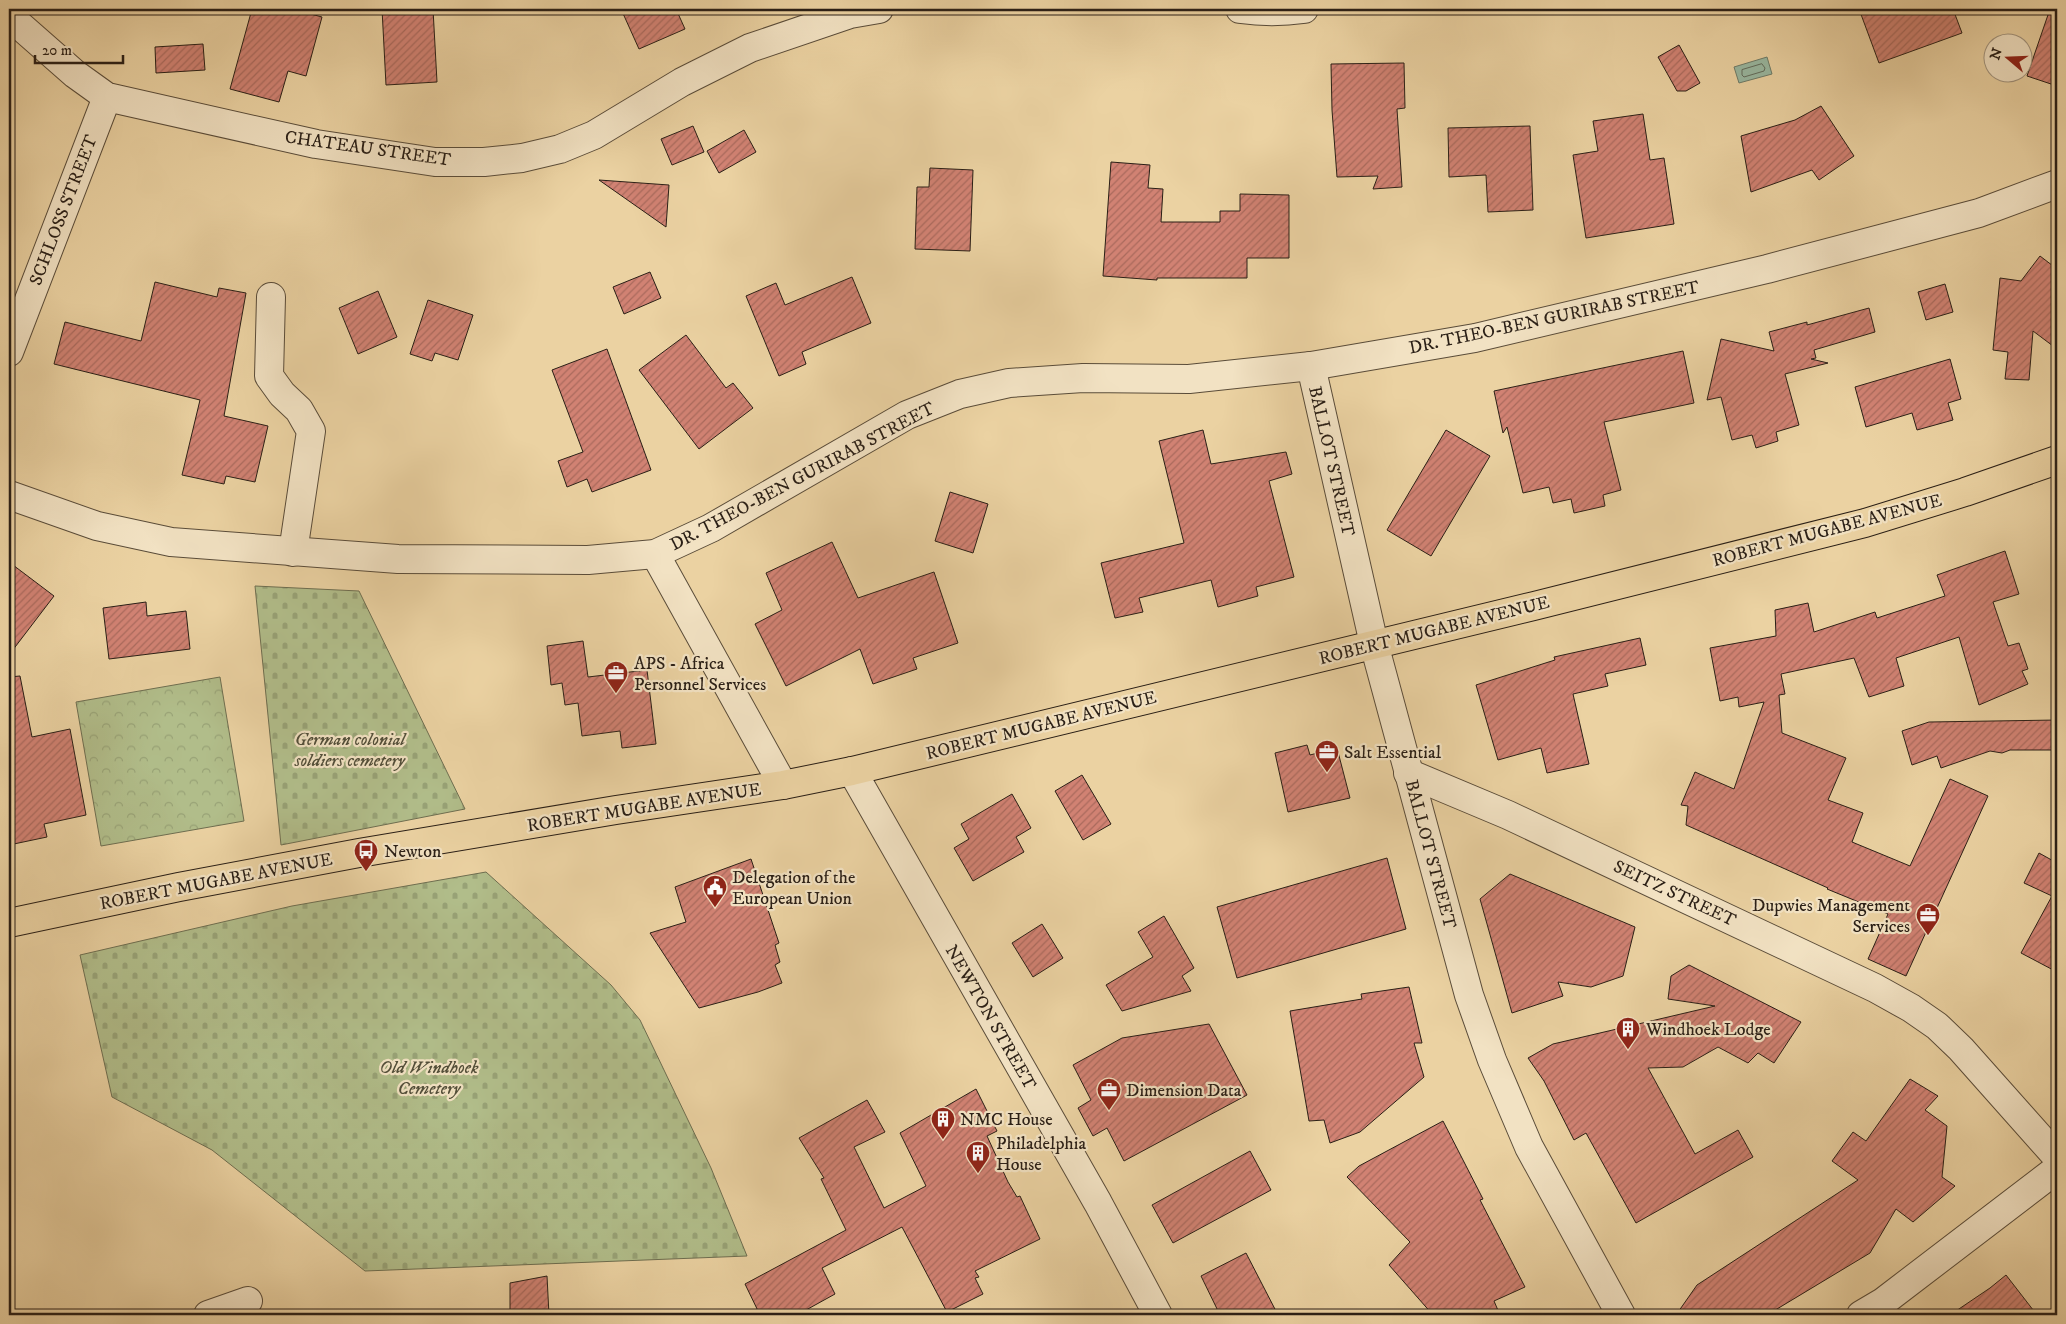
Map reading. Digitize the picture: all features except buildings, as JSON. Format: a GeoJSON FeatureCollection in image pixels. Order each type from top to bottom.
{"type":"FeatureCollection","features":[{"type":"Feature","properties":{"kind":"main road","name":"ROBERT MUGABE AVENUE"},"geometry":{"type":"LineString","coordinates":[[9,923],[178,887],[359,853],[616,810],[783,785],[852,771],[1534,606],[1865,523],[1965,492],[2057,460]]}},
{"type":"Feature","properties":{"kind":"street","name":"CHATEAU STREET"},"geometry":{"type":"LineString","coordinates":[[9,16],[75,74],[107,97],[316,144],[435,162],[484,162],[522,158],[560,149],[594,135],[682,82],[750,48],[850,14],[879,9]]}},
{"type":"Feature","properties":{"kind":"street"},"geometry":{"type":"LineString","coordinates":[[1240,9],[1256,11],[1304,9]]}},
{"type":"Feature","properties":{"kind":"street","name":"SCHLOSS STREET"},"geometry":{"type":"LineString","coordinates":[[9,352],[107,97]]}},
{"type":"Feature","properties":{"kind":"street","name":"DR. THEO-BEN GURIRAB STREET"},"geometry":{"type":"LineString","coordinates":[[9,495],[97,526],[171,542],[398,559],[588,560],[655,554],[712,528],[907,415],[960,394],[1009,383],[1082,378],[1189,378],[1311,366],[1475,338],[1715,282],[1979,213],[2057,184]]}},
{"type":"Feature","properties":{"kind":"street"},"geometry":{"type":"LineString","coordinates":[[271,297],[269,376],[282,394],[299,410],[311,431],[293,552]]}},
{"type":"Feature","properties":{"kind":"street","name":"BALLOT STREET"},"geometry":{"type":"LineString","coordinates":[[1311,366],[1374,644],[1469,995],[1492,1060],[1529,1147],[1621,1315]]}},
{"type":"Feature","properties":{"kind":"street"},"geometry":{"type":"LineString","coordinates":[[655,554],[783,785]]}},
{"type":"Feature","properties":{"kind":"street","name":"NEWTON STREET"},"geometry":{"type":"LineString","coordinates":[[852,771],[1098,1203],[1158,1315]]}},
{"type":"Feature","properties":{"kind":"street","name":"SEITZ STREET"},"geometry":{"type":"LineString","coordinates":[[1408,773],[1526,823],[1875,988],[1911,1008],[1938,1026],[1961,1049],[2057,1157]]}},
{"type":"Feature","properties":{"kind":"street"},"geometry":{"type":"LineString","coordinates":[[1878,1311],[2057,1169]]}},
{"type":"Feature","properties":{"kind":"street"},"geometry":{"type":"LineString","coordinates":[[208,1315],[248,1301]]}},
{"type":"Feature","properties":{"kind":"green space","name":"German colonial soldiers cemetery"},"geometry":{"type":"Polygon","coordinates":[[[255,586],[359,591],[465,809],[281,845],[255,586]]]}},
{"type":"Feature","properties":{"kind":"green space"},"geometry":{"type":"Polygon","coordinates":[[[220,677],[244,821],[101,846],[76,702],[220,677]]]}},
{"type":"Feature","properties":{"kind":"green space","name":"Old Windhoek Cemetery"},"geometry":{"type":"Polygon","coordinates":[[[486,872],[611,985],[640,1020],[711,1168],[747,1256],[365,1271],[212,1150],[112,1097],[80,955],[292,906],[486,872]]]}},
{"type":"Feature","properties":{"kind":"water"},"geometry":{"type":"Polygon","coordinates":[[[1767,57],[1772,74],[1739,83],[1734,67],[1767,57]]]}},
{"type":"Feature","properties":{"kind":"place","name":"APS - Africa Personnel Services"},"geometry":{"type":"Point","coordinates":[616,694]}},
{"type":"Feature","properties":{"kind":"place","name":"Salt Essential"},"geometry":{"type":"Point","coordinates":[1327,773]}},
{"type":"Feature","properties":{"kind":"place","name":"Newton"},"geometry":{"type":"Point","coordinates":[366,872]}},
{"type":"Feature","properties":{"kind":"place","name":"Delegation of the European Union"},"geometry":{"type":"Point","coordinates":[715,908]}},
{"type":"Feature","properties":{"kind":"place","name":"Dupwies Management Services"},"geometry":{"type":"Point","coordinates":[1928,936]}},
{"type":"Feature","properties":{"kind":"place","name":"Windhoek Lodge"},"geometry":{"type":"Point","coordinates":[1628,1050]}},
{"type":"Feature","properties":{"kind":"place","name":"Dimension Data"},"geometry":{"type":"Point","coordinates":[1109,1111]}},
{"type":"Feature","properties":{"kind":"place","name":"NMC House"},"geometry":{"type":"Point","coordinates":[943,1140]}},
{"type":"Feature","properties":{"kind":"place","name":"Philadelphia House"},"geometry":{"type":"Point","coordinates":[978,1174]}}]}
